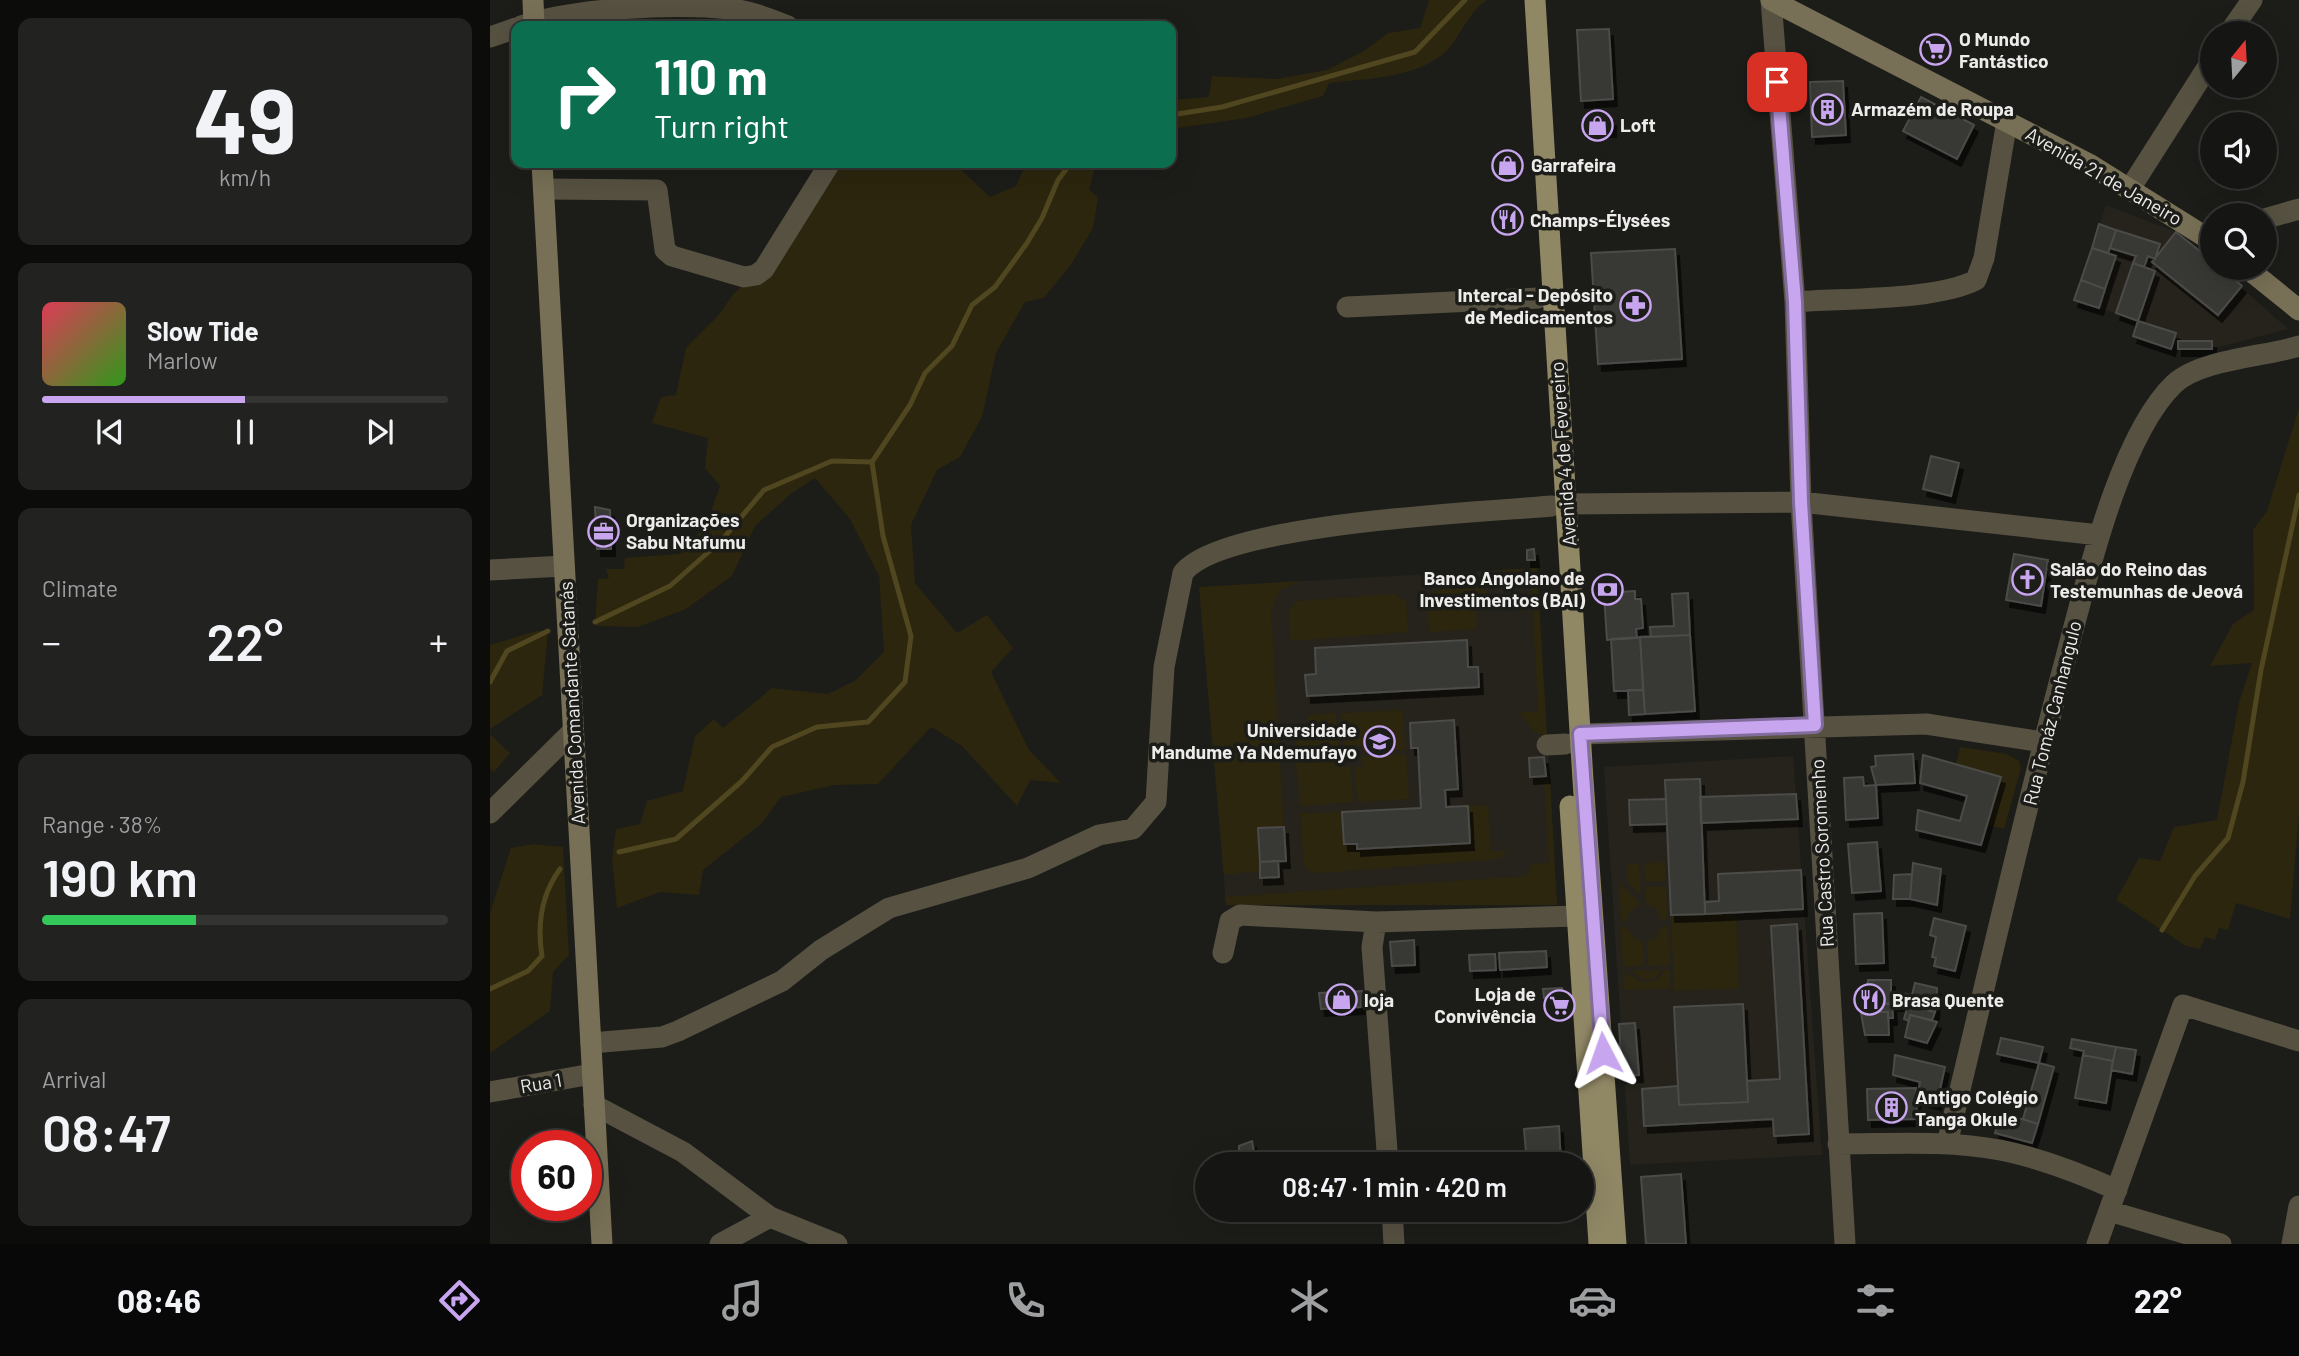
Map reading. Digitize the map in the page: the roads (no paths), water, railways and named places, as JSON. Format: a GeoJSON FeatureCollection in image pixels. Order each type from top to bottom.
{"type":"FeatureCollection","features":[{"type":"Feature","properties":{"kind":"main road","name":"Avenida 4 de Fevereiro"},"geometry":{"type":"LineString","coordinates":[[1521,0],[1539,298],[1559,505]]}},
{"type":"Feature","properties":{"kind":"main road","name":"Avenida 4 de Fevereiro"},"geometry":{"type":"LineString","coordinates":[[1535,0],[1559,505],[1565,741],[1599,1244]]}},
{"type":"Feature","properties":{"kind":"main road","name":"Avenida 4 de Fevereiro"},"geometry":{"type":"LineString","coordinates":[[1565,741],[1616,1244]]}},
{"type":"Feature","properties":{"kind":"street"},"geometry":{"type":"LineString","coordinates":[[527,21],[533,0]]}},
{"type":"Feature","properties":{"kind":"street","name":"Avenida 21 de Janeiro"},"geometry":{"type":"LineString","coordinates":[[1771,0],[2131,187],[2200,233]]}},
{"type":"Feature","properties":{"kind":"street","name":"Rua Castro Soromenho"},"geometry":{"type":"LineString","coordinates":[[1771,0],[1795,302],[1801,502],[1845,1244]]}},
{"type":"Feature","properties":{"kind":"street"},"geometry":{"type":"LineString","coordinates":[[2237,21],[2252,0]]}},
{"type":"Feature","properties":{"kind":"street"},"geometry":{"type":"LineString","coordinates":[[551,21],[601,11],[694,8],[733,9],[772,21]]}},
{"type":"Feature","properties":{"kind":"street"},"geometry":{"type":"LineString","coordinates":[[490,37],[511,31]]}},
{"type":"Feature","properties":{"kind":"street"},"geometry":{"type":"LineString","coordinates":[[2131,187],[2200,79]]}},
{"type":"Feature","properties":{"kind":"street"},"geometry":{"type":"LineString","coordinates":[[1795,302],[1915,293],[1963,286],[1976,280],[1984,258],[2007,121]]}},
{"type":"Feature","properties":{"kind":"street","name":"Avenida Comandante Satanás"},"geometry":{"type":"LineString","coordinates":[[542,168],[602,1244]]}},
{"type":"Feature","properties":{"kind":"street"},"geometry":{"type":"LineString","coordinates":[[544,189],[657,190],[665,250],[672,256],[744,277],[755,275],[764,269],[827,168]]}},
{"type":"Feature","properties":{"kind":"street"},"geometry":{"type":"LineString","coordinates":[[2277,215],[2299,209]]}},
{"type":"Feature","properties":{"kind":"street"},"geometry":{"type":"LineString","coordinates":[[2262,280],[2299,310]]}},
{"type":"Feature","properties":{"kind":"street"},"geometry":{"type":"LineString","coordinates":[[1347,307],[1539,298]]}},
{"type":"Feature","properties":{"kind":"street","name":"Rua Tomáz Canhangulo"},"geometry":{"type":"LineString","coordinates":[[1947,1144],[2043,743],[2099,535],[2140,432],[2158,401],[2177,381],[2200,370],[2299,346]]}},
{"type":"Feature","properties":{"kind":"street"},"geometry":{"type":"LineString","coordinates":[[591,1044],[662,1037],[678,1031],[782,981],[821,950],[889,908],[1028,868],[1099,835],[1133,829],[1156,803],[1164,667],[1183,573],[1192,564],[1239,543],[1294,532],[1559,505],[1801,502],[2099,535]]}},
{"type":"Feature","properties":{"kind":"street"},"geometry":{"type":"LineString","coordinates":[[490,570],[564,566]]}},
{"type":"Feature","properties":{"kind":"street"},"geometry":{"type":"LineString","coordinates":[[1565,741],[1815,725],[1926,724],[2043,743]]}},
{"type":"Feature","properties":{"kind":"street"},"geometry":{"type":"LineString","coordinates":[[490,813],[573,731]]}},
{"type":"Feature","properties":{"kind":"street"},"geometry":{"type":"LineString","coordinates":[[1223,953],[1230,921],[1240,915],[1376,922],[1578,916]]}},
{"type":"Feature","properties":{"kind":"street"},"geometry":{"type":"LineString","coordinates":[[1376,922],[1372,947],[1387,1152]]}},
{"type":"Feature","properties":{"kind":"street"},"geometry":{"type":"LineString","coordinates":[[2097,1244],[2183,1005],[2299,1041]]}},
{"type":"Feature","properties":{"kind":"street","name":"Rua 1"},"geometry":{"type":"LineString","coordinates":[[490,1092],[592,1074]]}},
{"type":"Feature","properties":{"kind":"street"},"geometry":{"type":"LineString","coordinates":[[594,1105],[683,1152],[770,1217],[837,1244]]}},
{"type":"Feature","properties":{"kind":"street"},"geometry":{"type":"LineString","coordinates":[[1838,1144],[1947,1144],[1999,1150],[2065,1167],[2117,1190]]}},
{"type":"Feature","properties":{"kind":"street"},"geometry":{"type":"LineString","coordinates":[[2292,1244],[2299,1206]]}},
{"type":"Feature","properties":{"kind":"street"},"geometry":{"type":"LineString","coordinates":[[2109,1211],[2221,1244]]}},
{"type":"Feature","properties":{"kind":"street"},"geometry":{"type":"LineString","coordinates":[[720,1244],[770,1217]]}},
{"type":"Feature","properties":{"kind":"street"},"geometry":{"type":"LineString","coordinates":[[1393,1222],[1394,1244]]}},
{"type":"Feature","properties":{"kind":"waterway"},"geometry":{"type":"LineString","coordinates":[[1176,114],[1222,107],[1415,52],[1465,0]]}},
{"type":"Feature","properties":{"kind":"waterway"},"geometry":{"type":"LineString","coordinates":[[619,852],[676,839],[742,781],[772,747],[817,727],[868,722],[905,682],[911,636],[883,536],[872,462],[910,405],[925,373],[952,346],[972,305],[995,287],[1027,243],[1042,218],[1058,180],[1067,168]]}},
{"type":"Feature","properties":{"kind":"waterway"},"geometry":{"type":"LineString","coordinates":[[595,622],[670,586],[721,541],[764,490],[832,461],[872,462]]}},
{"type":"Feature","properties":{"kind":"waterway"},"geometry":{"type":"LineString","coordinates":[[2162,930],[2195,876],[2228,838],[2243,782],[2261,670],[2299,495]]}},
{"type":"Feature","properties":{"kind":"waterway"},"geometry":{"type":"LineString","coordinates":[[490,682],[507,651],[548,631]]}},
{"type":"Feature","properties":{"kind":"waterway"},"geometry":{"type":"LineString","coordinates":[[490,989],[528,971],[542,956],[542,911],[548,889],[560,869]]}},
{"type":"Feature","properties":{"kind":"place","name":"O Mundo Fantástico"},"geometry":{"type":"Point","coordinates":[1936,50]}},
{"type":"Feature","properties":{"kind":"place","name":"Armazém de Roupa"},"geometry":{"type":"Point","coordinates":[1828,109]}},
{"type":"Feature","properties":{"kind":"place","name":"Loft"},"geometry":{"type":"Point","coordinates":[1597,125]}},
{"type":"Feature","properties":{"kind":"place","name":"Garrafeira"},"geometry":{"type":"Point","coordinates":[1508,165]}},
{"type":"Feature","properties":{"kind":"place","name":"Champs-Élysées"},"geometry":{"type":"Point","coordinates":[1507,220]}},
{"type":"Feature","properties":{"kind":"place","name":"Intercal - Depósito de Medicamentos"},"geometry":{"type":"Point","coordinates":[1636,306]}},
{"type":"Feature","properties":{"kind":"place","name":"Organizações Sabu Ntafumu"},"geometry":{"type":"Point","coordinates":[603,531]}},
{"type":"Feature","properties":{"kind":"place","name":"Salão do Reino das Testemunhas de Jeová"},"geometry":{"type":"Point","coordinates":[2027,580]}},
{"type":"Feature","properties":{"kind":"place","name":"Banco Angolano de Investimentos (BAI)"},"geometry":{"type":"Point","coordinates":[1608,589]}},
{"type":"Feature","properties":{"kind":"place","name":"Universidade Mandume Ya Ndemufayo"},"geometry":{"type":"Point","coordinates":[1380,741]}},
{"type":"Feature","properties":{"kind":"place","name":"loja"},"geometry":{"type":"Point","coordinates":[1341,1000]}},
{"type":"Feature","properties":{"kind":"place","name":"Brasa Quente"},"geometry":{"type":"Point","coordinates":[1869,1000]}},
{"type":"Feature","properties":{"kind":"place","name":"Loja de Convivência"},"geometry":{"type":"Point","coordinates":[1559,1005]}},
{"type":"Feature","properties":{"kind":"place","name":"Antigo Colégio Tanga Okule"},"geometry":{"type":"Point","coordinates":[1892,1108]}}]}
